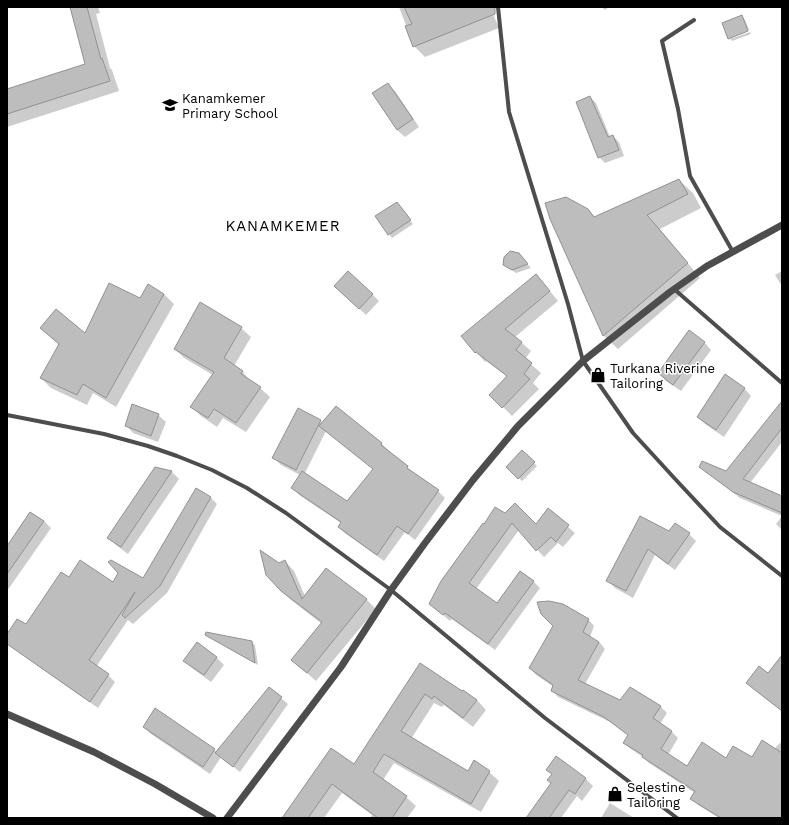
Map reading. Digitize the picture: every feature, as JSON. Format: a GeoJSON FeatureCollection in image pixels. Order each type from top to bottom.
{"type":"FeatureCollection","features":[{"type":"Feature","properties":{"kind":"street"},"geometry":{"type":"LineString","coordinates":[[498,7],[509,112],[566,296],[583,361],[633,432],[677,481],[720,527],[782,576]]}},
{"type":"Feature","properties":{"kind":"street"},"geometry":{"type":"LineString","coordinates":[[694,20],[662,41],[678,109],[690,176],[733,252]]}},
{"type":"Feature","properties":{"kind":"street"},"geometry":{"type":"LineString","coordinates":[[227,818],[341,667],[391,590],[473,480],[518,426],[583,361],[674,289],[707,266],[782,225]]}},
{"type":"Feature","properties":{"kind":"street"},"geometry":{"type":"LineString","coordinates":[[674,289],[782,383]]}},
{"type":"Feature","properties":{"kind":"street"},"geometry":{"type":"LineString","coordinates":[[7,415],[104,434],[177,456],[212,470],[247,488],[286,513],[391,590],[545,718],[677,818]]}},
{"type":"Feature","properties":{"kind":"street"},"geometry":{"type":"LineString","coordinates":[[7,714],[94,752],[155,784],[213,818]]}},
{"type":"Feature","properties":{"kind":"building"},"geometry":{"type":"Polygon","coordinates":[[[70,7],[87,7],[101,59],[102,58],[110,81],[7,114],[7,89],[85,64],[70,7]]]}},
{"type":"Feature","properties":{"kind":"building"},"geometry":{"type":"Polygon","coordinates":[[[404,7],[495,7],[495,14],[413,47],[405,26],[412,24],[404,7]]]}},
{"type":"Feature","properties":{"kind":"building"},"geometry":{"type":"Polygon","coordinates":[[[742,15],[748,31],[728,39],[722,23],[742,15]]]}},
{"type":"Feature","properties":{"kind":"building"},"geometry":{"type":"Polygon","coordinates":[[[388,83],[413,119],[397,130],[372,93],[388,83]]]}},
{"type":"Feature","properties":{"kind":"building"},"geometry":{"type":"Polygon","coordinates":[[[590,96],[608,137],[613,135],[619,150],[598,158],[576,102],[590,96]]]}},
{"type":"Feature","properties":{"kind":"building"},"geometry":{"type":"Polygon","coordinates":[[[679,179],[688,194],[647,215],[688,263],[603,336],[550,219],[545,203],[566,197],[588,209],[594,217],[679,179]]]}},
{"type":"Feature","properties":{"kind":"building"},"geometry":{"type":"Polygon","coordinates":[[[397,202],[411,220],[388,235],[375,216],[397,202]]]}},
{"type":"Feature","properties":{"kind":"building"},"geometry":{"type":"Polygon","coordinates":[[[510,251],[519,253],[528,264],[512,270],[503,265],[504,257],[510,251]]]}},
{"type":"Feature","properties":{"kind":"building"},"geometry":{"type":"Polygon","coordinates":[[[348,271],[373,294],[359,309],[334,286],[348,271]]]}},
{"type":"Feature","properties":{"kind":"building"},"geometry":{"type":"Polygon","coordinates":[[[536,274],[550,291],[505,329],[522,342],[516,350],[532,363],[524,374],[530,379],[502,408],[489,395],[507,376],[476,352],[475,353],[461,336],[536,274]]]}},
{"type":"Feature","properties":{"kind":"building"},"geometry":{"type":"Polygon","coordinates":[[[109,283],[140,298],[148,284],[164,294],[106,398],[83,384],[77,395],[40,378],[59,344],[40,328],[56,309],[85,333],[109,283]]]}},
{"type":"Feature","properties":{"kind":"building"},"geometry":{"type":"Polygon","coordinates":[[[200,302],[242,327],[224,358],[243,371],[241,374],[261,387],[236,423],[214,409],[208,418],[190,407],[214,372],[174,349],[200,302]]]}},
{"type":"Feature","properties":{"kind":"building"},"geometry":{"type":"Polygon","coordinates":[[[689,330],[705,342],[673,385],[658,373],[689,330]]]}},
{"type":"Feature","properties":{"kind":"building"},"geometry":{"type":"Polygon","coordinates":[[[725,374],[745,388],[716,430],[697,417],[725,374]]]}},
{"type":"Feature","properties":{"kind":"building"},"geometry":{"type":"Polygon","coordinates":[[[782,401],[782,428],[743,479],[782,496],[782,513],[733,492],[699,467],[702,461],[726,471],[782,401]]]}},
{"type":"Feature","properties":{"kind":"building"},"geometry":{"type":"Polygon","coordinates":[[[132,404],[159,414],[151,436],[125,426],[132,404]]]}},
{"type":"Feature","properties":{"kind":"building"},"geometry":{"type":"Polygon","coordinates":[[[336,406],[382,443],[381,445],[408,466],[407,468],[439,490],[408,534],[397,526],[377,555],[338,527],[341,522],[291,488],[302,471],[347,501],[373,469],[319,426],[336,406]]]}},
{"type":"Feature","properties":{"kind":"building"},"geometry":{"type":"Polygon","coordinates":[[[298,408],[321,420],[296,470],[272,458],[298,408]]]}},
{"type":"Feature","properties":{"kind":"building"},"geometry":{"type":"Polygon","coordinates":[[[522,450],[535,462],[518,479],[506,467],[522,450]]]}},
{"type":"Feature","properties":{"kind":"building"},"geometry":{"type":"Polygon","coordinates":[[[155,467],[172,471],[121,547],[107,538],[155,467]]]}},
{"type":"Feature","properties":{"kind":"building"},"geometry":{"type":"Polygon","coordinates":[[[196,488],[211,497],[160,586],[125,618],[122,615],[135,592],[89,660],[109,674],[90,702],[7,644],[7,634],[17,619],[26,624],[61,572],[69,577],[80,560],[113,582],[118,573],[108,562],[111,560],[143,578],[196,488]]]}},
{"type":"Feature","properties":{"kind":"building"},"geometry":{"type":"Polygon","coordinates":[[[515,503],[536,524],[548,508],[569,525],[556,542],[551,537],[536,551],[512,523],[469,583],[497,603],[520,571],[534,581],[488,644],[445,613],[443,615],[429,604],[441,581],[495,507],[505,513],[515,503]]]}},
{"type":"Feature","properties":{"kind":"building"},"geometry":{"type":"Polygon","coordinates":[[[30,512],[44,521],[7,574],[7,546],[30,512]]]}},
{"type":"Feature","properties":{"kind":"building"},"geometry":{"type":"Polygon","coordinates":[[[640,516],[669,531],[675,523],[690,533],[668,564],[648,549],[626,591],[606,581],[640,516]]]}},
{"type":"Feature","properties":{"kind":"building"},"geometry":{"type":"Polygon","coordinates":[[[260,550],[279,563],[285,560],[302,599],[326,568],[367,599],[307,673],[291,660],[322,622],[281,591],[266,575],[260,550]]]}},
{"type":"Feature","properties":{"kind":"building"},"geometry":{"type":"Polygon","coordinates":[[[549,601],[563,604],[589,619],[583,632],[599,642],[578,680],[620,700],[630,687],[661,706],[653,718],[672,731],[661,749],[687,766],[702,742],[726,758],[733,746],[752,757],[762,740],[782,753],[782,818],[721,818],[690,799],[695,791],[623,743],[628,735],[604,717],[551,691],[553,685],[529,668],[553,626],[541,614],[537,602],[549,601]]]}},
{"type":"Feature","properties":{"kind":"building"},"geometry":{"type":"Polygon","coordinates":[[[206,632],[252,641],[255,663],[205,635],[206,632]]]}},
{"type":"Feature","properties":{"kind":"building"},"geometry":{"type":"Polygon","coordinates":[[[197,642],[217,657],[204,675],[183,661],[197,642]]]}},
{"type":"Feature","properties":{"kind":"building"},"geometry":{"type":"Polygon","coordinates":[[[782,655],[782,711],[746,683],[759,666],[768,673],[782,655]]]}},
{"type":"Feature","properties":{"kind":"building"},"geometry":{"type":"Polygon","coordinates":[[[420,663],[477,700],[463,718],[434,696],[432,699],[425,694],[401,731],[468,771],[474,760],[490,771],[471,804],[384,754],[373,772],[407,796],[392,818],[378,818],[332,784],[308,818],[282,818],[331,748],[354,764],[420,663]]]}},
{"type":"Feature","properties":{"kind":"building"},"geometry":{"type":"Polygon","coordinates":[[[269,687],[282,697],[233,767],[215,753],[269,687]]]}},
{"type":"Feature","properties":{"kind":"building"},"geometry":{"type":"Polygon","coordinates":[[[155,708],[215,749],[203,767],[143,727],[155,708]]]}},
{"type":"Feature","properties":{"kind":"building"},"geometry":{"type":"Polygon","coordinates":[[[556,756],[586,778],[575,794],[569,790],[549,818],[526,818],[551,783],[547,780],[552,774],[546,770],[556,756]]]}},
{"type":"Feature","properties":{"kind":"place","name":"Kanamkemer Primary School"},"geometry":{"type":"Point","coordinates":[170,105]}},
{"type":"Feature","properties":{"kind":"place","name":"Turkana Riverine Tailoring"},"geometry":{"type":"Point","coordinates":[598,375]}},
{"type":"Feature","properties":{"kind":"place","name":"Selestine Tailoring"},"geometry":{"type":"Point","coordinates":[615,794]}},
{"type":"Feature","properties":{"kind":"district","name":"KANAMKEMER"},"geometry":{"type":"Point","coordinates":[283,226]}}]}
